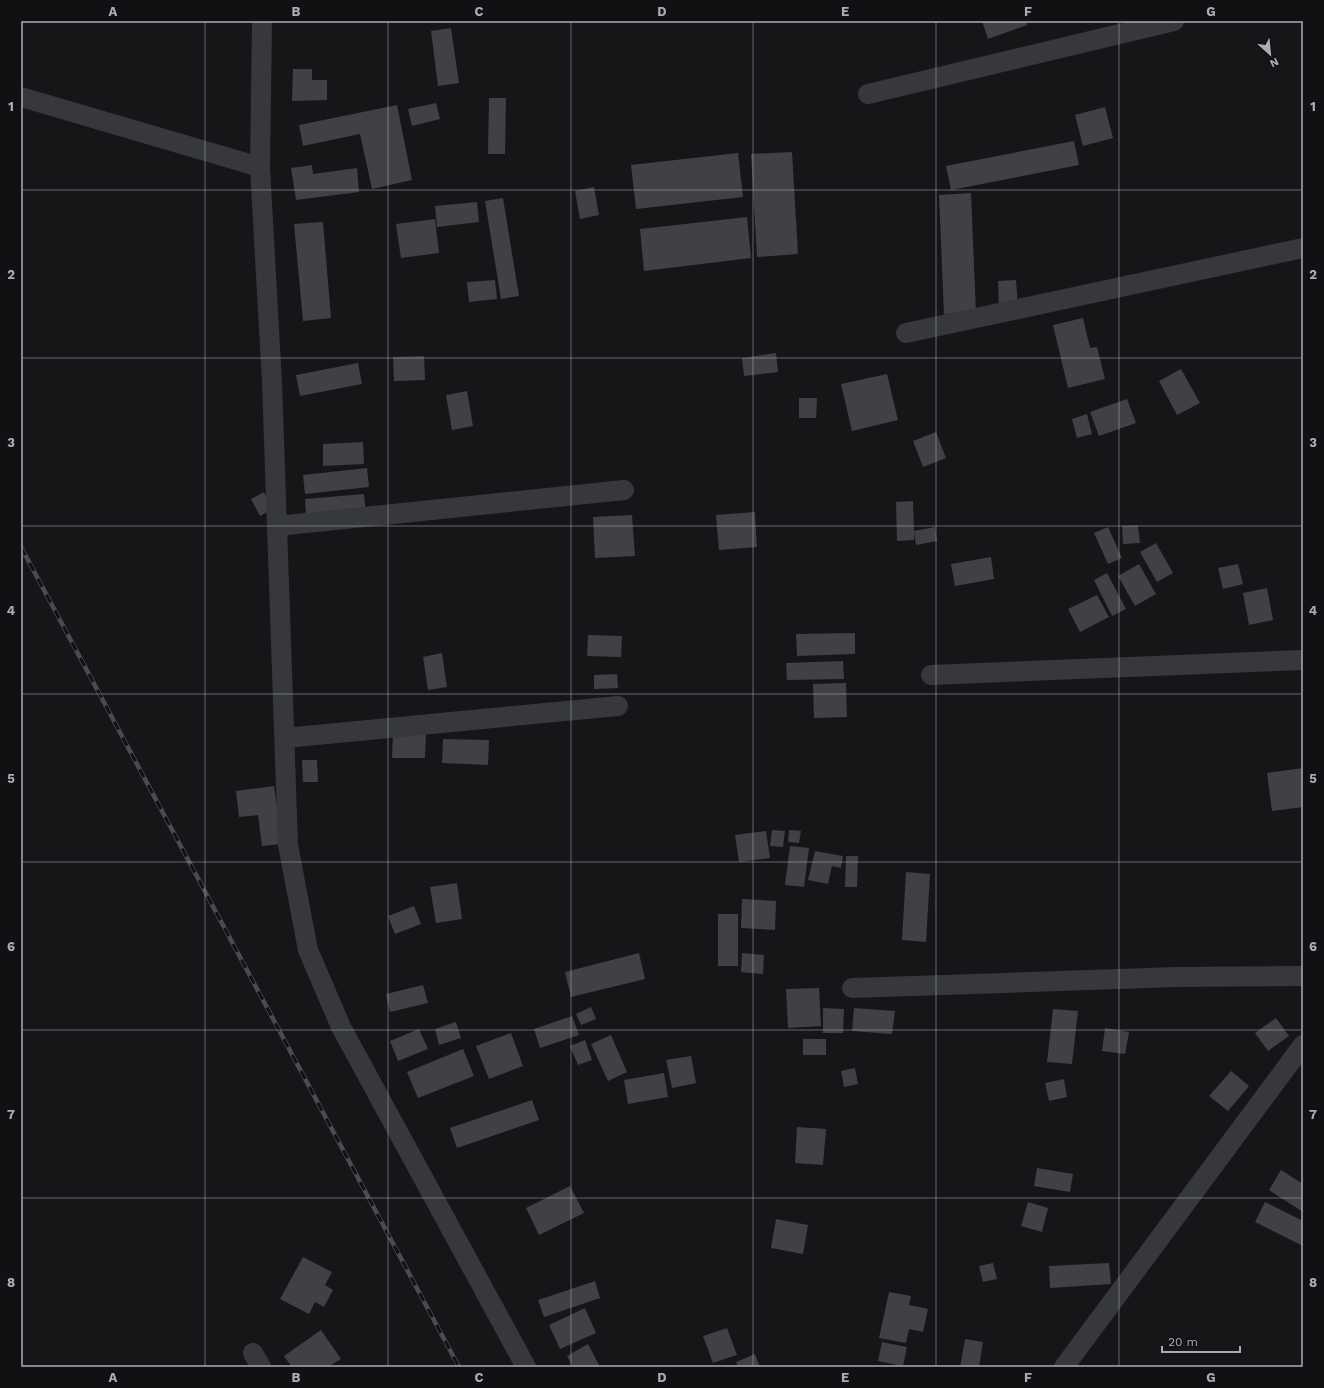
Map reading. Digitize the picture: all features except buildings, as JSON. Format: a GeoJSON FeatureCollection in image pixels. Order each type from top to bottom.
{"type":"FeatureCollection","features":[{"type":"Feature","properties":{"kind":"street"},"geometry":{"type":"LineString","coordinates":[[262,21],[260,167],[272,382],[288,845],[308,950],[341,1027],[526,1367]]}},
{"type":"Feature","properties":{"kind":"street"},"geometry":{"type":"LineString","coordinates":[[868,94],[1174,21]]}},
{"type":"Feature","properties":{"kind":"street"},"geometry":{"type":"LineString","coordinates":[[21,97],[260,167]]}},
{"type":"Feature","properties":{"kind":"street"},"geometry":{"type":"LineString","coordinates":[[906,333],[1303,248]]}},
{"type":"Feature","properties":{"kind":"street"},"geometry":{"type":"LineString","coordinates":[[277,526],[624,490]]}},
{"type":"Feature","properties":{"kind":"street"},"geometry":{"type":"LineString","coordinates":[[931,675],[1303,660]]}},
{"type":"Feature","properties":{"kind":"street"},"geometry":{"type":"LineString","coordinates":[[285,738],[618,706]]}},
{"type":"Feature","properties":{"kind":"street"},"geometry":{"type":"LineString","coordinates":[[852,988],[1176,977],[1303,976]]}},
{"type":"Feature","properties":{"kind":"street"},"geometry":{"type":"LineString","coordinates":[[1064,1367],[1303,1045]]}},
{"type":"Feature","properties":{"kind":"railway"},"geometry":{"type":"LineString","coordinates":[[21,547],[459,1367]]}}]}
